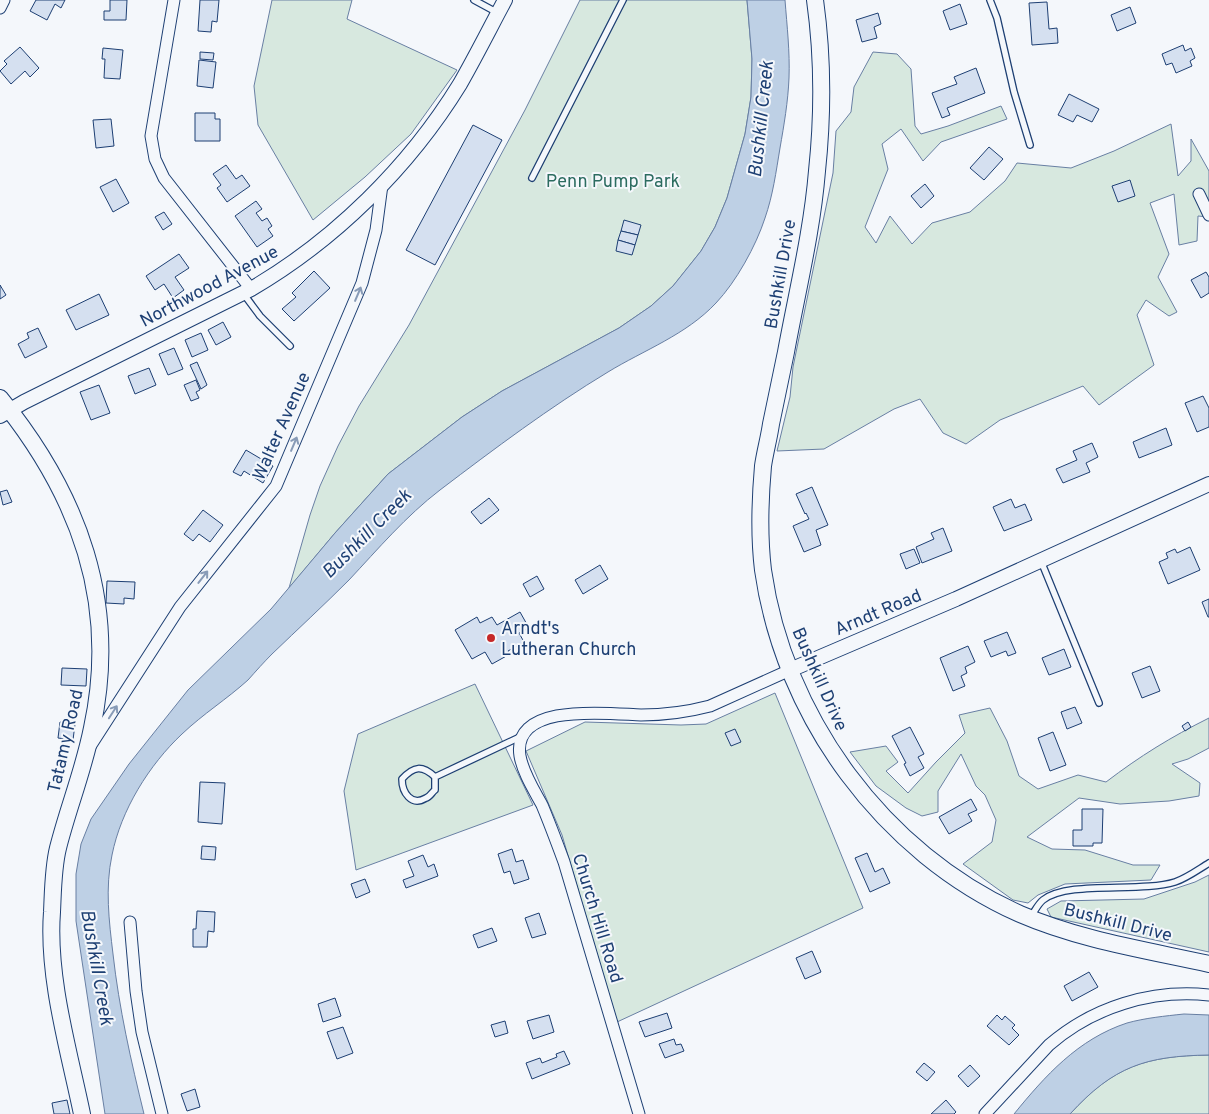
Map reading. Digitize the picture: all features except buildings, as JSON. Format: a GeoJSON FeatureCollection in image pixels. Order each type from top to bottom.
{"type":"FeatureCollection","features":[{"type":"Feature","properties":{"kind":"main road","name":"Bushkill Drive"},"geometry":{"type":"LineString","coordinates":[[816,0],[822,94],[817,174],[805,254],[764,464],[761,501],[763,566],[766,586],[771,612],[790,670],[825,742],[854,783],[887,820],[918,850],[956,877],[995,901],[1030,917],[1072,932],[1098,940],[1209,964]]}},
{"type":"Feature","properties":{"kind":"main road","name":"Tatamy Road"},"geometry":{"type":"LineString","coordinates":[[3,408],[48,465],[76,521],[90,563],[101,640],[99,684],[92,727],[58,851],[52,914],[51,940],[55,979],[82,1114]]}},
{"type":"Feature","properties":{"kind":"street"},"geometry":{"type":"LineString","coordinates":[[0,8],[4,0]]}},
{"type":"Feature","properties":{"kind":"street"},"geometry":{"type":"LineString","coordinates":[[174,0],[151,136],[155,159],[164,178],[247,291]]}},
{"type":"Feature","properties":{"kind":"street","name":"Northwood Avenue"},"geometry":{"type":"LineString","coordinates":[[3,408],[247,291],[279,273],[308,252],[382,185],[415,147],[442,111],[476,55],[505,0]]}},
{"type":"Feature","properties":{"kind":"street","name":"Walter Avenue"},"geometry":{"type":"LineString","coordinates":[[86,753],[180,607],[276,486],[362,283],[376,230],[382,185]]}},
{"type":"Feature","properties":{"kind":"street"},"geometry":{"type":"LineString","coordinates":[[1199,194],[1209,215]]}},
{"type":"Feature","properties":{"kind":"street","name":"Arndt Road"},"geometry":{"type":"LineString","coordinates":[[524,735],[529,729],[544,720],[565,714],[655,714],[696,710],[710,706],[1041,561],[1209,484]]}},
{"type":"Feature","properties":{"kind":"street","name":"Church Hill Road"},"geometry":{"type":"LineString","coordinates":[[524,735],[520,747],[522,764],[550,825],[564,862],[638,1114]]}},
{"type":"Feature","properties":{"kind":"street"},"geometry":{"type":"LineString","coordinates":[[130,922],[136,992],[142,1032],[162,1114]]}},
{"type":"Feature","properties":{"kind":"street"},"geometry":{"type":"LineString","coordinates":[[985,1114],[1049,1045],[1082,1021],[1111,1007],[1140,999],[1183,994],[1209,995]]}},
{"type":"Feature","properties":{"kind":"lane"},"geometry":{"type":"LineString","coordinates":[[474,0],[498,13]]}},
{"type":"Feature","properties":{"kind":"lane"},"geometry":{"type":"LineString","coordinates":[[532,178],[623,0]]}},
{"type":"Feature","properties":{"kind":"lane"},"geometry":{"type":"LineString","coordinates":[[990,0],[997,18],[1014,92],[1030,145]]}},
{"type":"Feature","properties":{"kind":"lane"},"geometry":{"type":"LineString","coordinates":[[247,291],[260,316],[290,346]]}},
{"type":"Feature","properties":{"kind":"lane"},"geometry":{"type":"LineString","coordinates":[[1041,561],[1099,703]]}},
{"type":"Feature","properties":{"kind":"lane"},"geometry":{"type":"LineString","coordinates":[[435,777],[524,735]]}},
{"type":"Feature","properties":{"kind":"lane"},"geometry":{"type":"LineString","coordinates":[[419,768],[428,771],[435,777],[435,790],[427,798],[417,801],[407,797],[402,788],[402,779],[409,770],[419,768]]}},
{"type":"Feature","properties":{"kind":"lane"},"geometry":{"type":"LineString","coordinates":[[1030,917],[1042,901],[1056,893],[1079,889],[1154,886],[1176,882],[1209,863]]}},
{"type":"Feature","properties":{"kind":"green space"},"geometry":{"type":"Polygon","coordinates":[[[272,0],[352,0],[347,19],[457,70],[411,134],[365,177],[313,220],[258,125],[254,86],[272,0]]]}},
{"type":"Feature","properties":{"kind":"green space","name":"Penn Pump Park"},"geometry":{"type":"Polygon","coordinates":[[[580,0],[747,0],[752,59],[751,97],[745,134],[727,198],[715,227],[701,251],[673,286],[651,306],[619,328],[502,391],[462,417],[388,474],[289,588],[320,486],[338,446],[359,406],[409,325],[525,110],[580,0]]]}},
{"type":"Feature","properties":{"kind":"green space"},"geometry":{"type":"Polygon","coordinates":[[[873,52],[897,54],[911,69],[915,126],[921,134],[1001,106],[1007,119],[941,142],[923,161],[901,129],[882,144],[888,169],[865,227],[876,243],[890,216],[912,244],[932,223],[970,212],[1005,181],[1017,163],[1071,168],[1114,151],[1171,124],[1178,176],[1191,161],[1191,139],[1209,171],[1209,217],[1198,216],[1197,241],[1179,245],[1174,194],[1150,203],[1169,254],[1158,277],[1177,312],[1169,316],[1146,300],[1137,315],[1154,365],[1099,405],[1083,386],[1000,420],[966,444],[943,433],[920,399],[894,409],[824,449],[777,451],[790,397],[793,367],[833,173],[836,131],[851,112],[854,87],[873,52]]]}},
{"type":"Feature","properties":{"kind":"green space"},"geometry":{"type":"Polygon","coordinates":[[[475,684],[533,805],[356,870],[344,791],[358,734],[475,684]]]}},
{"type":"Feature","properties":{"kind":"green space"},"geometry":{"type":"Polygon","coordinates":[[[775,693],[863,908],[617,1022],[562,835],[526,751],[585,722],[706,724],[775,693]]]}},
{"type":"Feature","properties":{"kind":"green space"},"geometry":{"type":"Polygon","coordinates":[[[990,708],[1007,741],[1019,776],[1038,789],[1078,775],[1106,782],[1156,747],[1209,718],[1209,748],[1188,759],[1172,764],[1200,783],[1199,796],[1169,801],[1120,804],[1079,798],[1027,837],[1052,849],[1085,850],[1133,865],[1160,865],[1151,880],[1065,884],[1038,895],[1028,903],[1013,900],[963,864],[992,842],[996,820],[985,795],[976,786],[961,754],[938,791],[938,812],[922,816],[906,808],[876,786],[850,752],[886,746],[898,762],[886,771],[908,793],[965,733],[959,715],[990,708]]]}},
{"type":"Feature","properties":{"kind":"green space"},"geometry":{"type":"Polygon","coordinates":[[[1209,875],[1209,952],[1051,917],[1047,909],[1061,901],[1144,899],[1195,882],[1209,875]]]}},
{"type":"Feature","properties":{"kind":"green space"},"geometry":{"type":"Polygon","coordinates":[[[1209,1055],[1209,1114],[1070,1114],[1101,1085],[1132,1067],[1149,1061],[1167,1058],[1209,1055]]]}},
{"type":"Feature","properties":{"kind":"water","name":"Bushkill Creek"},"geometry":{"type":"Polygon","coordinates":[[[747,0],[785,0],[789,49],[786,113],[776,175],[768,209],[751,252],[723,294],[716,303],[692,324],[565,399],[428,500],[248,680],[182,734],[158,760],[138,789],[129,805],[116,838],[110,867],[108,904],[119,994],[144,1114],[105,1114],[76,921],[76,874],[81,844],[91,819],[129,764],[188,690],[271,609],[388,474],[462,417],[502,391],[619,328],[651,306],[673,286],[701,251],[715,227],[727,198],[745,134],[751,97],[752,59],[747,0]]]}},
{"type":"Feature","properties":{"kind":"water"},"geometry":{"type":"Polygon","coordinates":[[[1184,1014],[1209,1015],[1209,1055],[1167,1058],[1149,1061],[1132,1067],[1101,1085],[1070,1114],[1014,1114],[1050,1073],[1064,1060],[1093,1039],[1127,1023],[1148,1018],[1184,1014]]]}},
{"type":"Feature","properties":{"kind":"place","name":"Arndt's Lutheran Church"},"geometry":{"type":"Point","coordinates":[491,638]}}]}
